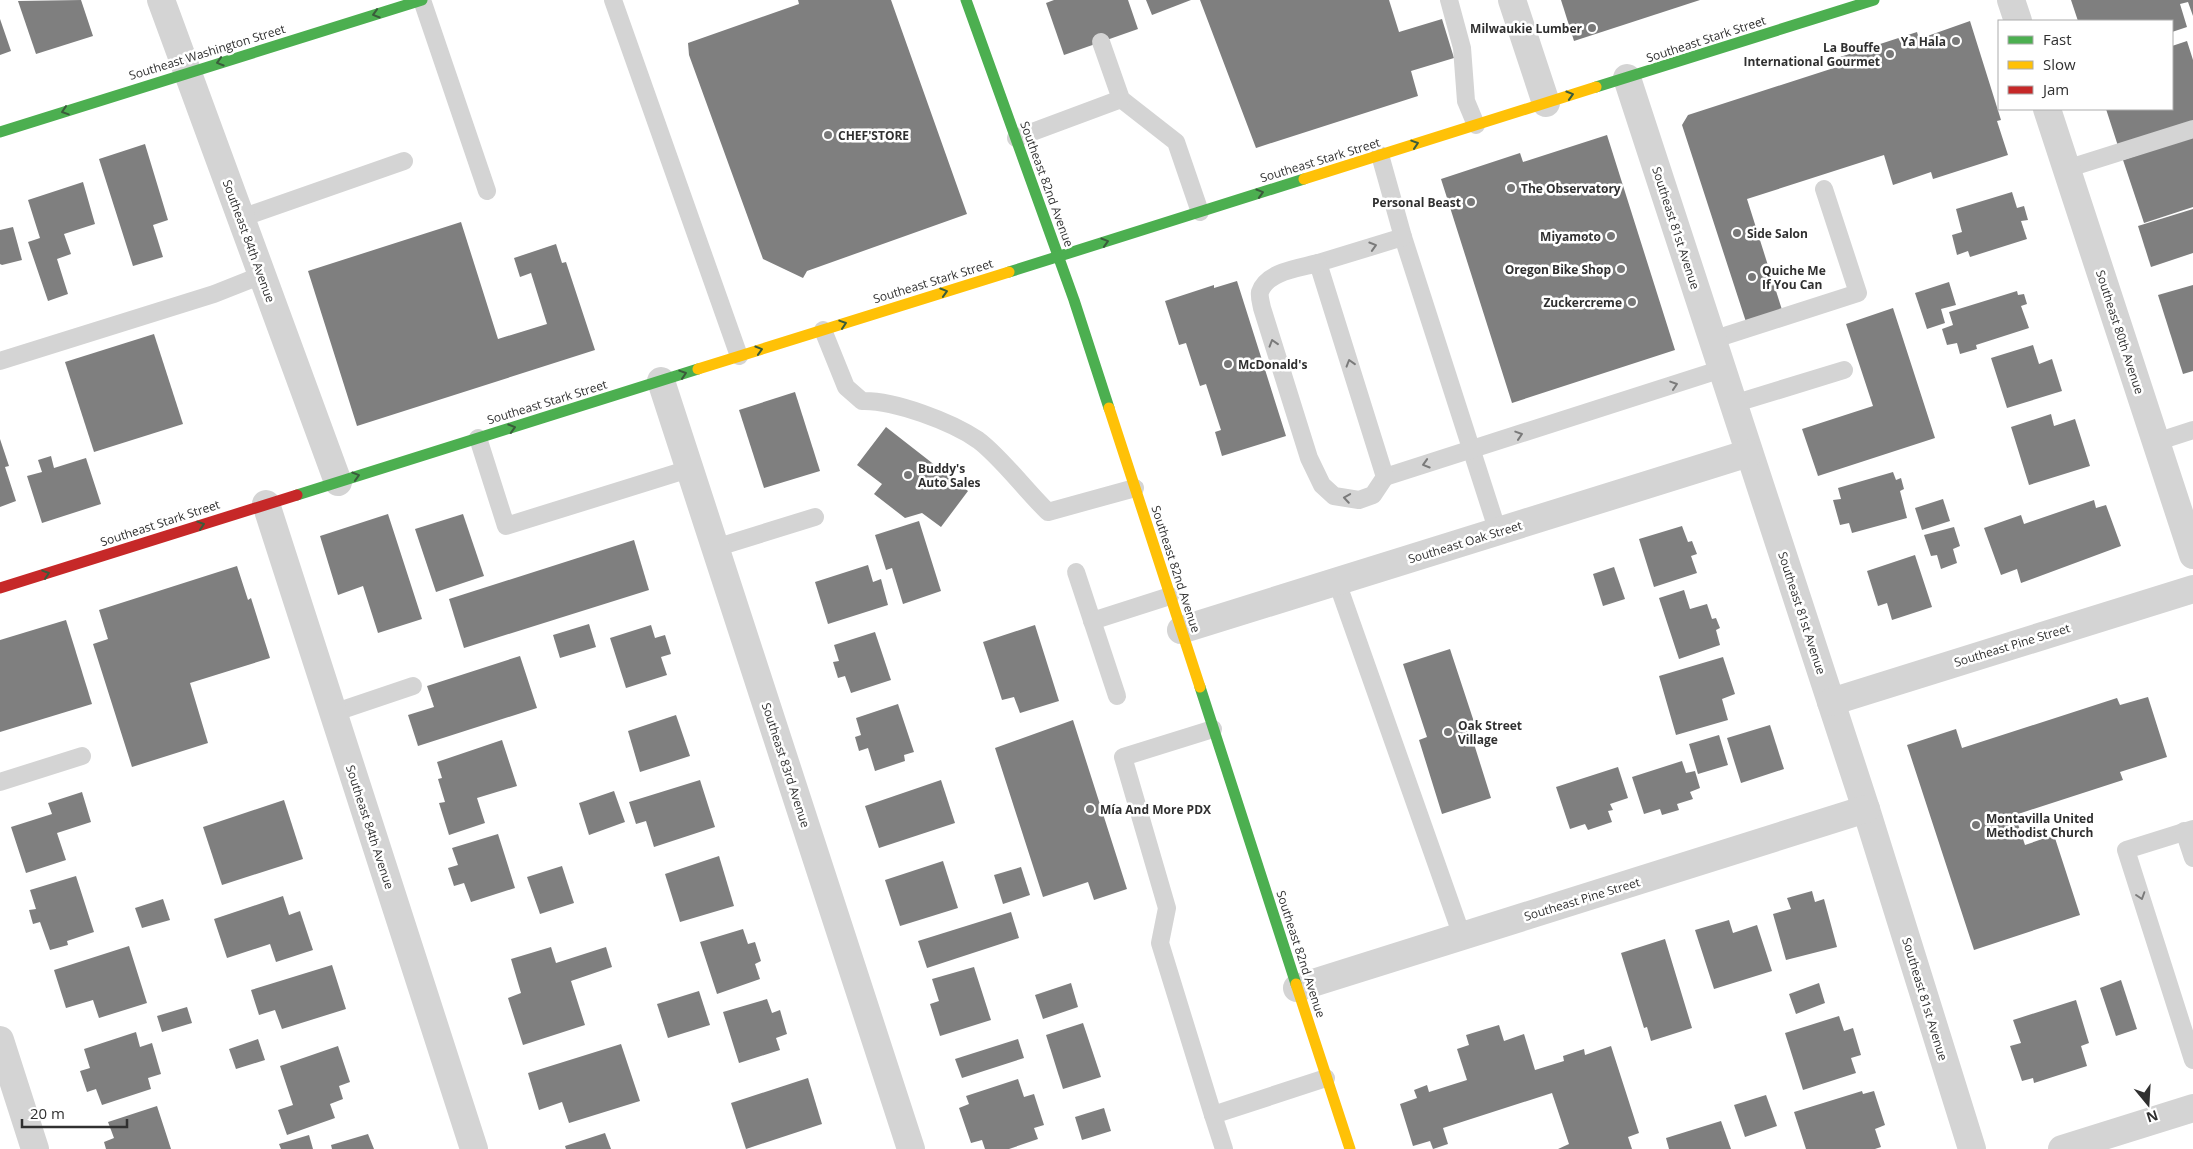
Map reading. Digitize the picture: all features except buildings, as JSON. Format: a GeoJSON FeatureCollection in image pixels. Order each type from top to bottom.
{"type":"FeatureCollection","features":[{"type":"Feature","properties":{"kind":"main road","name":"Southeast Washington Street"},"geometry":{"type":"LineString","coordinates":[[0,132],[422,0]]}},
{"type":"Feature","properties":{"kind":"main road","name":"Southeast 82nd Avenue"},"geometry":{"type":"LineString","coordinates":[[966,0],[1058,256],[1182,630],[1350,1149]]}},
{"type":"Feature","properties":{"kind":"main road","name":"Southeast Stark Street"},"geometry":{"type":"LineString","coordinates":[[0,588],[1874,0]]}},
{"type":"Feature","properties":{"kind":"street","name":"Southeast 84th Avenue"},"geometry":{"type":"LineString","coordinates":[[161,0],[338,482]]}},
{"type":"Feature","properties":{"kind":"street"},"geometry":{"type":"LineString","coordinates":[[1512,0],[1546,103]]}},
{"type":"Feature","properties":{"kind":"street"},"geometry":{"type":"LineString","coordinates":[[2011,0],[2018,20]]}},
{"type":"Feature","properties":{"kind":"street","name":"Southeast 81st Avenue"},"geometry":{"type":"LineString","coordinates":[[1627,78],[1866,809],[1972,1149]]}},
{"type":"Feature","properties":{"kind":"street","name":"Southeast 80th Avenue"},"geometry":{"type":"LineString","coordinates":[[2046,110],[2193,554]]}},
{"type":"Feature","properties":{"kind":"street","name":"Southeast 83rd Avenue"},"geometry":{"type":"LineString","coordinates":[[661,381],[911,1149]]}},
{"type":"Feature","properties":{"kind":"street","name":"Southeast Oak Street"},"geometry":{"type":"LineString","coordinates":[[1182,630],[1749,453]]}},
{"type":"Feature","properties":{"kind":"street","name":"Southeast 84th Avenue"},"geometry":{"type":"LineString","coordinates":[[266,504],[474,1149]]}},
{"type":"Feature","properties":{"kind":"street","name":"Southeast Pine Street"},"geometry":{"type":"LineString","coordinates":[[1831,702],[2193,589]]}},
{"type":"Feature","properties":{"kind":"street","name":"Southeast Pine Street"},"geometry":{"type":"LineString","coordinates":[[1297,988],[1866,809]]}},
{"type":"Feature","properties":{"kind":"street"},"geometry":{"type":"LineString","coordinates":[[0,1040],[35,1149]]}},
{"type":"Feature","properties":{"kind":"street"},"geometry":{"type":"LineString","coordinates":[[2062,1149],[2193,1108]]}},
{"type":"Feature","properties":{"kind":"lane"},"geometry":{"type":"LineString","coordinates":[[422,0],[486,191]]}},
{"type":"Feature","properties":{"kind":"lane"},"geometry":{"type":"LineString","coordinates":[[613,0],[739,356]]}},
{"type":"Feature","properties":{"kind":"lane"},"geometry":{"type":"LineString","coordinates":[[1449,0],[1462,48],[1466,101],[1476,125]]}},
{"type":"Feature","properties":{"kind":"lane"},"geometry":{"type":"LineString","coordinates":[[1101,42],[1122,99],[1176,142],[1200,212]]}},
{"type":"Feature","properties":{"kind":"lane"},"geometry":{"type":"LineString","coordinates":[[1016,138],[1122,99]]}},
{"type":"Feature","properties":{"kind":"lane"},"geometry":{"type":"LineString","coordinates":[[2066,169],[2193,129]]}},
{"type":"Feature","properties":{"kind":"lane"},"geometry":{"type":"LineString","coordinates":[[1380,156],[1403,236],[1498,532]]}},
{"type":"Feature","properties":{"kind":"lane"},"geometry":{"type":"LineString","coordinates":[[241,218],[404,161]]}},
{"type":"Feature","properties":{"kind":"lane"},"geometry":{"type":"LineString","coordinates":[[1712,340],[1858,293],[1824,189]]}},
{"type":"Feature","properties":{"kind":"lane"},"geometry":{"type":"LineString","coordinates":[[1403,236],[1280,273],[1265,284],[1260,294],[1264,316],[1309,458],[1322,485],[1334,496],[1358,500],[1373,495],[1385,477],[1722,369]]}},
{"type":"Feature","properties":{"kind":"lane"},"geometry":{"type":"LineString","coordinates":[[1318,263],[1385,477]]}},
{"type":"Feature","properties":{"kind":"lane"},"geometry":{"type":"LineString","coordinates":[[0,361],[214,294],[262,275]]}},
{"type":"Feature","properties":{"kind":"lane"},"geometry":{"type":"LineString","coordinates":[[823,330],[846,386],[862,401],[879,401],[905,408],[947,424],[978,440],[1048,512],[1135,488]]}},
{"type":"Feature","properties":{"kind":"lane"},"geometry":{"type":"LineString","coordinates":[[1733,404],[1844,370]]}},
{"type":"Feature","properties":{"kind":"lane"},"geometry":{"type":"LineString","coordinates":[[2156,442],[2193,430]]}},
{"type":"Feature","properties":{"kind":"lane"},"geometry":{"type":"LineString","coordinates":[[478,438],[506,526],[690,469]]}},
{"type":"Feature","properties":{"kind":"lane"},"geometry":{"type":"LineString","coordinates":[[715,548],[815,516]]}},
{"type":"Feature","properties":{"kind":"lane"},"geometry":{"type":"LineString","coordinates":[[1076,572],[1117,696]]}},
{"type":"Feature","properties":{"kind":"lane"},"geometry":{"type":"LineString","coordinates":[[1337,582],[1462,936]]}},
{"type":"Feature","properties":{"kind":"lane"},"geometry":{"type":"LineString","coordinates":[[1092,621],[1170,596]]}},
{"type":"Feature","properties":{"kind":"lane"},"geometry":{"type":"LineString","coordinates":[[333,713],[413,686]]}},
{"type":"Feature","properties":{"kind":"lane"},"geometry":{"type":"LineString","coordinates":[[1213,729],[1123,757],[1166,908],[1160,943],[1224,1149]]}},
{"type":"Feature","properties":{"kind":"lane"},"geometry":{"type":"LineString","coordinates":[[0,782],[82,756]]}},
{"type":"Feature","properties":{"kind":"lane"},"geometry":{"type":"LineString","coordinates":[[2193,858],[2189,830],[2126,850],[2193,1060]]}},
{"type":"Feature","properties":{"kind":"lane"},"geometry":{"type":"LineString","coordinates":[[1213,1115],[1326,1078]]}},
{"type":"Feature","properties":{"kind":"traffic: fast"},"geometry":{"type":"LineString","coordinates":[[0,132],[422,0]]}},
{"type":"Feature","properties":{"kind":"traffic: fast"},"geometry":{"type":"LineString","coordinates":[[966,0],[1074,300],[1109,408]]}},
{"type":"Feature","properties":{"kind":"traffic: fast"},"geometry":{"type":"LineString","coordinates":[[1596,87],[1874,0]]}},
{"type":"Feature","properties":{"kind":"traffic: fast"},"geometry":{"type":"LineString","coordinates":[[1009,272],[1304,179]]}},
{"type":"Feature","properties":{"kind":"traffic: fast"},"geometry":{"type":"LineString","coordinates":[[297,495],[698,369]]}},
{"type":"Feature","properties":{"kind":"traffic: fast"},"geometry":{"type":"LineString","coordinates":[[1200,687],[1296,984]]}},
{"type":"Feature","properties":{"kind":"traffic: slow"},"geometry":{"type":"LineString","coordinates":[[1304,179],[1596,87]]}},
{"type":"Feature","properties":{"kind":"traffic: slow"},"geometry":{"type":"LineString","coordinates":[[698,369],[1009,272]]}},
{"type":"Feature","properties":{"kind":"traffic: slow"},"geometry":{"type":"LineString","coordinates":[[1109,408],[1200,687]]}},
{"type":"Feature","properties":{"kind":"traffic: slow"},"geometry":{"type":"LineString","coordinates":[[1296,984],[1350,1149]]}},
{"type":"Feature","properties":{"kind":"traffic: jam"},"geometry":{"type":"LineString","coordinates":[[0,588],[297,495]]}},
{"type":"Feature","properties":{"kind":"place","name":"Milwaukie Lumber"},"geometry":{"type":"Point","coordinates":[1592,28]}},
{"type":"Feature","properties":{"kind":"place","name":"Ya Hala"},"geometry":{"type":"Point","coordinates":[1956,41]}},
{"type":"Feature","properties":{"kind":"place","name":"La Bouffe International Gourmet"},"geometry":{"type":"Point","coordinates":[1890,54]}},
{"type":"Feature","properties":{"kind":"place","name":"CHEF'STORE"},"geometry":{"type":"Point","coordinates":[828,135]}},
{"type":"Feature","properties":{"kind":"place","name":"The Observatory"},"geometry":{"type":"Point","coordinates":[1511,188]}},
{"type":"Feature","properties":{"kind":"place","name":"Personal Beast"},"geometry":{"type":"Point","coordinates":[1471,202]}},
{"type":"Feature","properties":{"kind":"place","name":"Side Salon"},"geometry":{"type":"Point","coordinates":[1737,233]}},
{"type":"Feature","properties":{"kind":"place","name":"Miyamoto"},"geometry":{"type":"Point","coordinates":[1611,236]}},
{"type":"Feature","properties":{"kind":"place","name":"Oregon Bike Shop"},"geometry":{"type":"Point","coordinates":[1621,269]}},
{"type":"Feature","properties":{"kind":"place","name":"Quiche Me If You Can"},"geometry":{"type":"Point","coordinates":[1752,277]}},
{"type":"Feature","properties":{"kind":"place","name":"Zuckercreme"},"geometry":{"type":"Point","coordinates":[1632,302]}},
{"type":"Feature","properties":{"kind":"place","name":"McDonald's"},"geometry":{"type":"Point","coordinates":[1228,364]}},
{"type":"Feature","properties":{"kind":"place","name":"Buddy's Auto Sales"},"geometry":{"type":"Point","coordinates":[908,475]}},
{"type":"Feature","properties":{"kind":"place","name":"Oak Street Village"},"geometry":{"type":"Point","coordinates":[1448,732]}},
{"type":"Feature","properties":{"kind":"place","name":"Mía And More PDX"},"geometry":{"type":"Point","coordinates":[1090,809]}},
{"type":"Feature","properties":{"kind":"place","name":"Montavilla United Methodist Church"},"geometry":{"type":"Point","coordinates":[1976,825]}}]}
